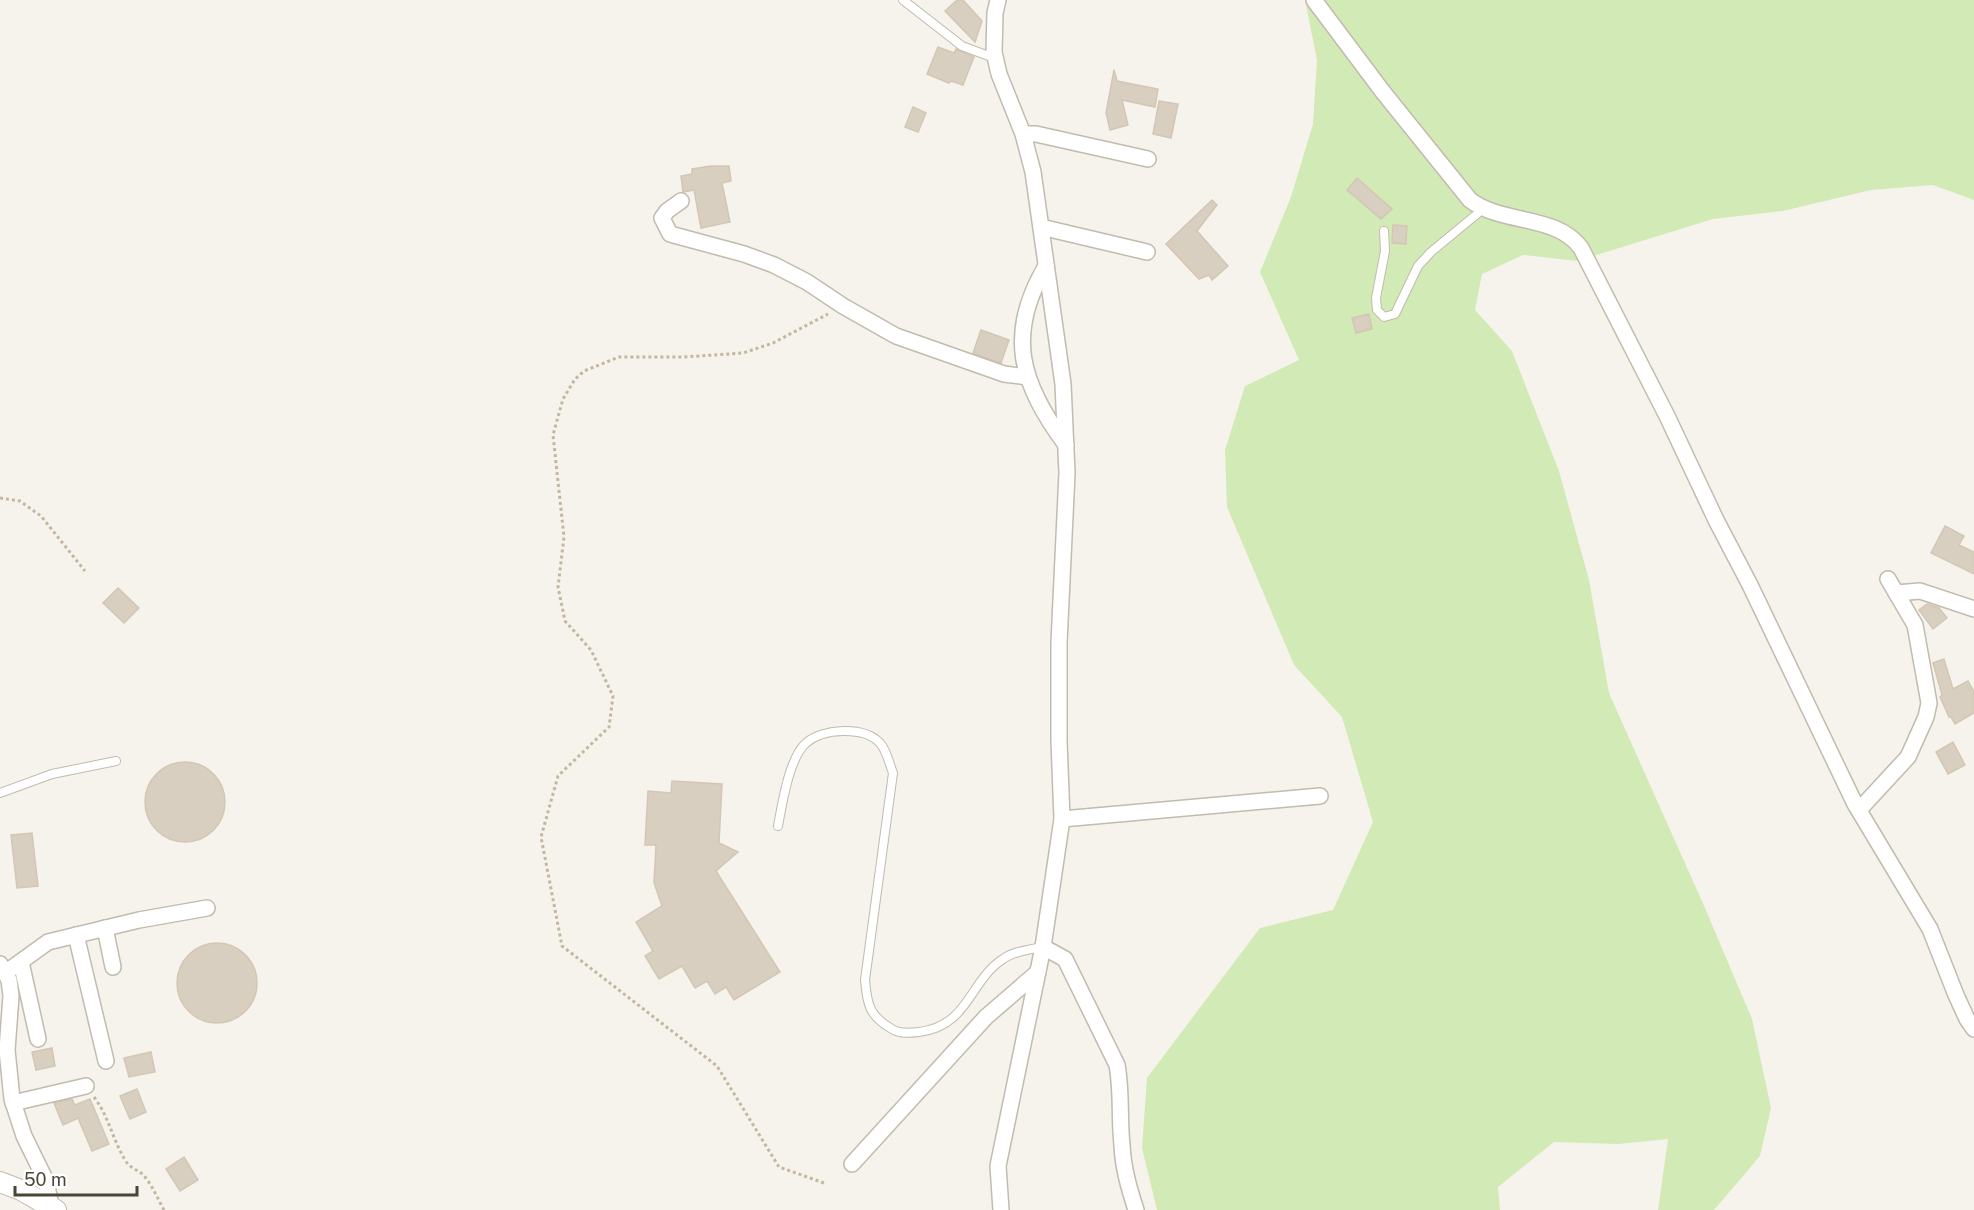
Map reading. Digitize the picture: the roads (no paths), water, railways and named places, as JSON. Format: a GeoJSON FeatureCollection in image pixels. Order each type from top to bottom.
{"type":"FeatureCollection","features":[{"type":"Feature","properties":{"kind":"street"},"geometry":{"type":"LineString","coordinates":[[998,0],[994,35],[996,58],[999,74],[1023,134],[1033,172],[1063,384],[1067,473],[1059,643],[1062,819],[1043,947],[998,1166],[1001,1210]]}},
{"type":"Feature","properties":{"kind":"street"},"geometry":{"type":"LineString","coordinates":[[1314,0],[1470,200],[1483,209],[1564,232],[1581,248],[1662,405],[1859,810],[1930,929],[1956,995],[1974,1029]]}},
{"type":"Feature","properties":{"kind":"street"},"geometry":{"type":"LineString","coordinates":[[1023,134],[1035,134],[1148,159]]}},
{"type":"Feature","properties":{"kind":"street"},"geometry":{"type":"LineString","coordinates":[[681,201],[667,211],[663,218],[670,234],[744,254],[774,265],[807,282],[843,306],[896,336],[1004,374],[1028,377]]}},
{"type":"Feature","properties":{"kind":"street"},"geometry":{"type":"LineString","coordinates":[[1041,227],[1146,252]]}},
{"type":"Feature","properties":{"kind":"street"},"geometry":{"type":"LineString","coordinates":[[1046,266],[1032,291],[1021,332],[1033,395],[1066,445]]}},
{"type":"Feature","properties":{"kind":"street"},"geometry":{"type":"LineString","coordinates":[[1859,810],[1908,757],[1926,717],[1928,694],[1914,625],[1888,579]]}},
{"type":"Feature","properties":{"kind":"street"},"geometry":{"type":"LineString","coordinates":[[1896,593],[1920,591],[1974,609]]}},
{"type":"Feature","properties":{"kind":"street"},"geometry":{"type":"LineString","coordinates":[[1062,819],[1320,796]]}},
{"type":"Feature","properties":{"kind":"street"},"geometry":{"type":"LineString","coordinates":[[53,1208],[46,1181],[24,1136],[13,1103],[7,1050],[11,996],[9,980],[3,969],[21,962],[48,942],[207,908]]}},
{"type":"Feature","properties":{"kind":"street"},"geometry":{"type":"LineString","coordinates":[[105,928],[113,967]]}},
{"type":"Feature","properties":{"kind":"street"},"geometry":{"type":"LineString","coordinates":[[76,935],[106,1061]]}},
{"type":"Feature","properties":{"kind":"street"},"geometry":{"type":"LineString","coordinates":[[1043,947],[1065,959],[1117,1065],[1125,1174],[1136,1210]]}},
{"type":"Feature","properties":{"kind":"street"},"geometry":{"type":"LineString","coordinates":[[21,962],[38,1039]]}},
{"type":"Feature","properties":{"kind":"street"},"geometry":{"type":"LineString","coordinates":[[852,1164],[986,1017],[1038,972]]}},
{"type":"Feature","properties":{"kind":"street"},"geometry":{"type":"LineString","coordinates":[[13,1103],[86,1086]]}},
{"type":"Feature","properties":{"kind":"street"},"geometry":{"type":"LineString","coordinates":[[0,1182],[21,1190],[53,1208]]}},
{"type":"Feature","properties":{"kind":"lane"},"geometry":{"type":"LineString","coordinates":[[903,0],[962,46],[996,58]]}},
{"type":"Feature","properties":{"kind":"lane"},"geometry":{"type":"LineString","coordinates":[[1384,231],[1385,251],[1376,298],[1377,310],[1384,317],[1395,314],[1418,266],[1431,252],[1483,209]]}},
{"type":"Feature","properties":{"kind":"lane"},"geometry":{"type":"LineString","coordinates":[[778,826],[786,783],[805,743],[823,733],[843,730],[878,741],[893,773],[865,980],[870,1011],[894,1031],[912,1033],[929,1031],[947,1023],[1002,959],[1015,953],[1043,947]]}},
{"type":"Feature","properties":{"kind":"lane"},"geometry":{"type":"LineString","coordinates":[[0,793],[52,774],[116,761]]}}]}
